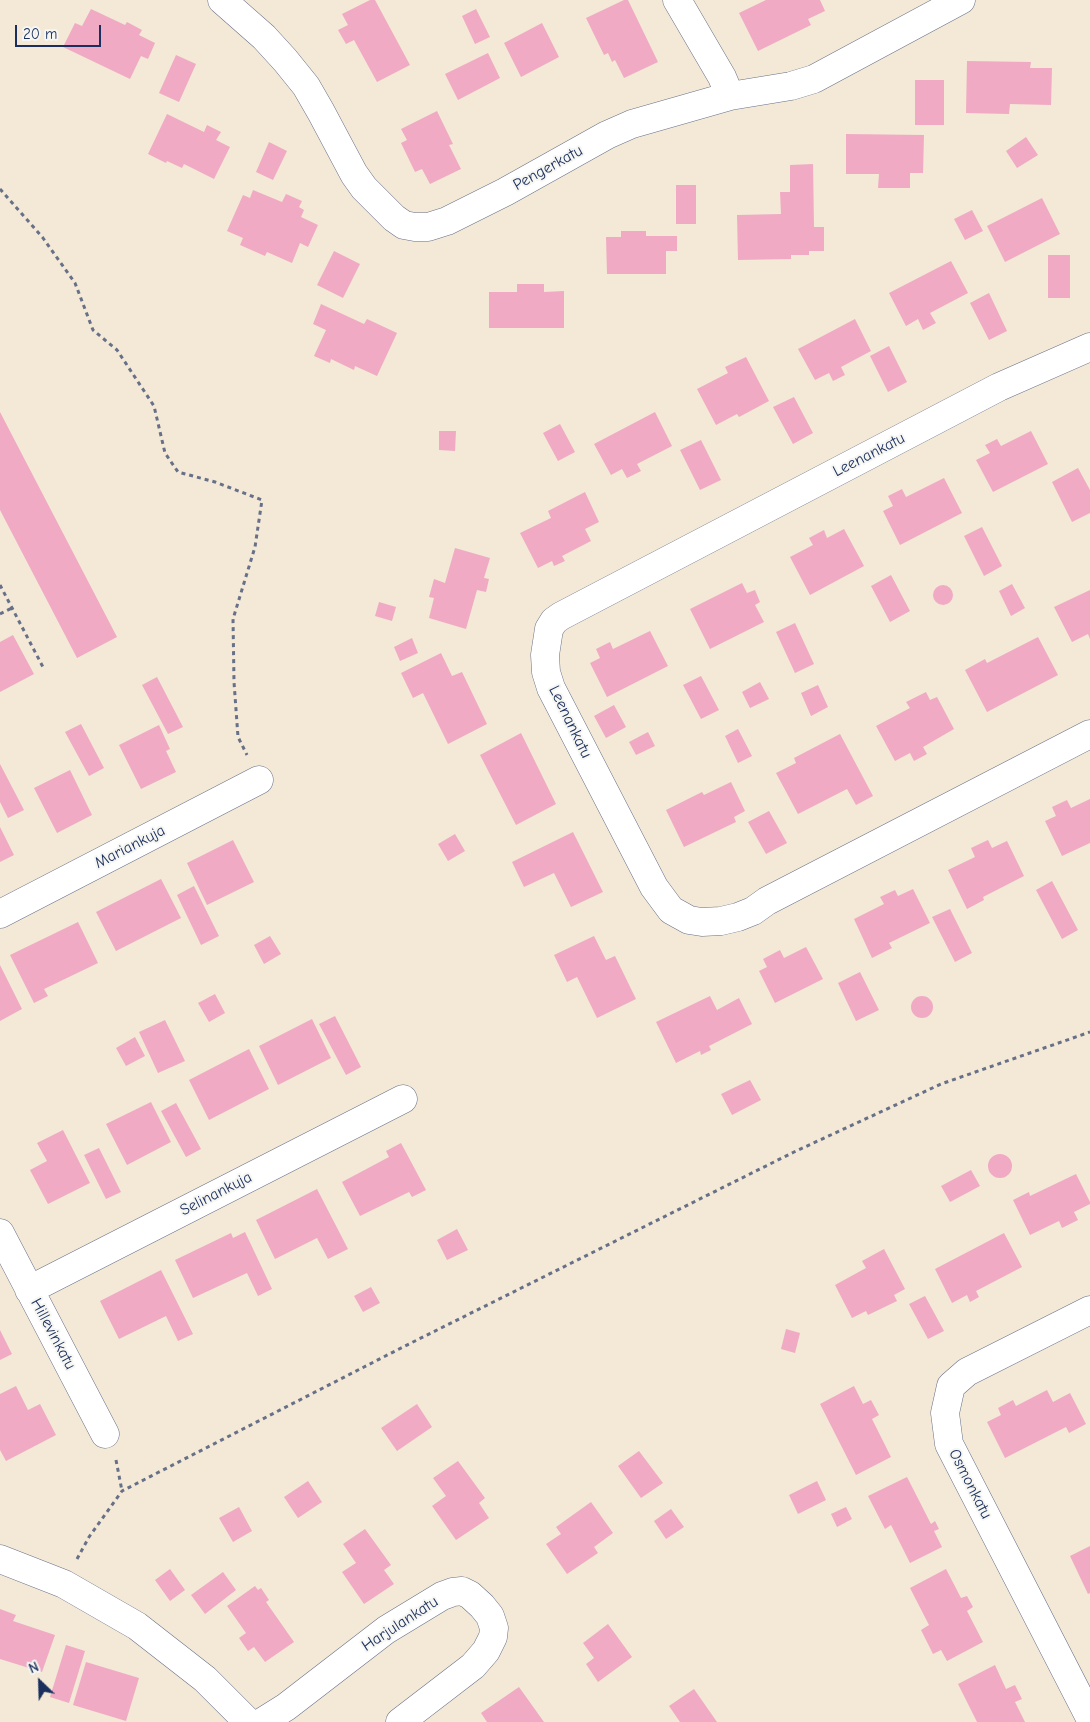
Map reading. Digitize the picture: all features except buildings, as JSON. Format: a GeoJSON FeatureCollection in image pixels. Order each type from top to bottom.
{"type":"FeatureCollection","features":[{"type":"Feature","properties":{"kind":"street","name":"Pengerkatu"},"geometry":{"type":"LineString","coordinates":[[222,0],[269,43],[306,86],[354,174],[364,188],[394,218],[404,224],[415,227],[428,227],[447,221],[632,124],[730,96],[790,86],[814,79],[961,0]]}},
{"type":"Feature","properties":{"kind":"street"},"geometry":{"type":"LineString","coordinates":[[677,0],[722,77],[730,96]]}},
{"type":"Feature","properties":{"kind":"street","name":"Leenankatu"},"geometry":{"type":"LineString","coordinates":[[1090,347],[999,387],[561,616],[554,621],[549,629],[545,655],[546,672],[551,688],[654,887],[671,910],[689,920],[702,922],[721,921],[753,911],[767,901],[1090,734]]}},
{"type":"Feature","properties":{"kind":"street","name":"Mariankuja"},"geometry":{"type":"LineString","coordinates":[[0,914],[259,780]]}},
{"type":"Feature","properties":{"kind":"street","name":"Selinankuja"},"geometry":{"type":"LineString","coordinates":[[29,1290],[403,1099]]}},
{"type":"Feature","properties":{"kind":"street","name":"Hillevinkatu"},"geometry":{"type":"LineString","coordinates":[[0,1233],[106,1434]]}},
{"type":"Feature","properties":{"kind":"street","name":"Osmonkatu"},"geometry":{"type":"LineString","coordinates":[[1088,1710],[949,1444],[944,1413],[951,1386],[967,1372],[1090,1310]]}},
{"type":"Feature","properties":{"kind":"street"},"geometry":{"type":"LineString","coordinates":[[0,1559],[64,1584],[137,1626],[205,1679],[248,1722]]}},
{"type":"Feature","properties":{"kind":"street","name":"Harjulankatu"},"geometry":{"type":"LineString","coordinates":[[262,1722],[286,1708],[386,1630],[442,1596],[452,1592],[462,1592],[470,1595],[490,1616],[494,1628],[494,1637],[486,1651],[473,1666],[400,1722]]}},
{"type":"Feature","properties":{"kind":"path"},"geometry":{"type":"LineString","coordinates":[[0,189],[43,238],[75,283],[93,330],[117,350],[154,406],[165,453],[178,472],[215,482],[262,500],[255,547],[233,619],[234,682],[238,737],[259,780]]}},
{"type":"Feature","properties":{"kind":"path"},"geometry":{"type":"LineString","coordinates":[[0,585],[44,669]]}},
{"type":"Feature","properties":{"kind":"path"},"geometry":{"type":"LineString","coordinates":[[0,614],[12,608]]}},
{"type":"Feature","properties":{"kind":"path"},"geometry":{"type":"LineString","coordinates":[[64,1584],[89,1537],[122,1491],[412,1342],[794,1152],[941,1084],[1090,1032]]}}]}
